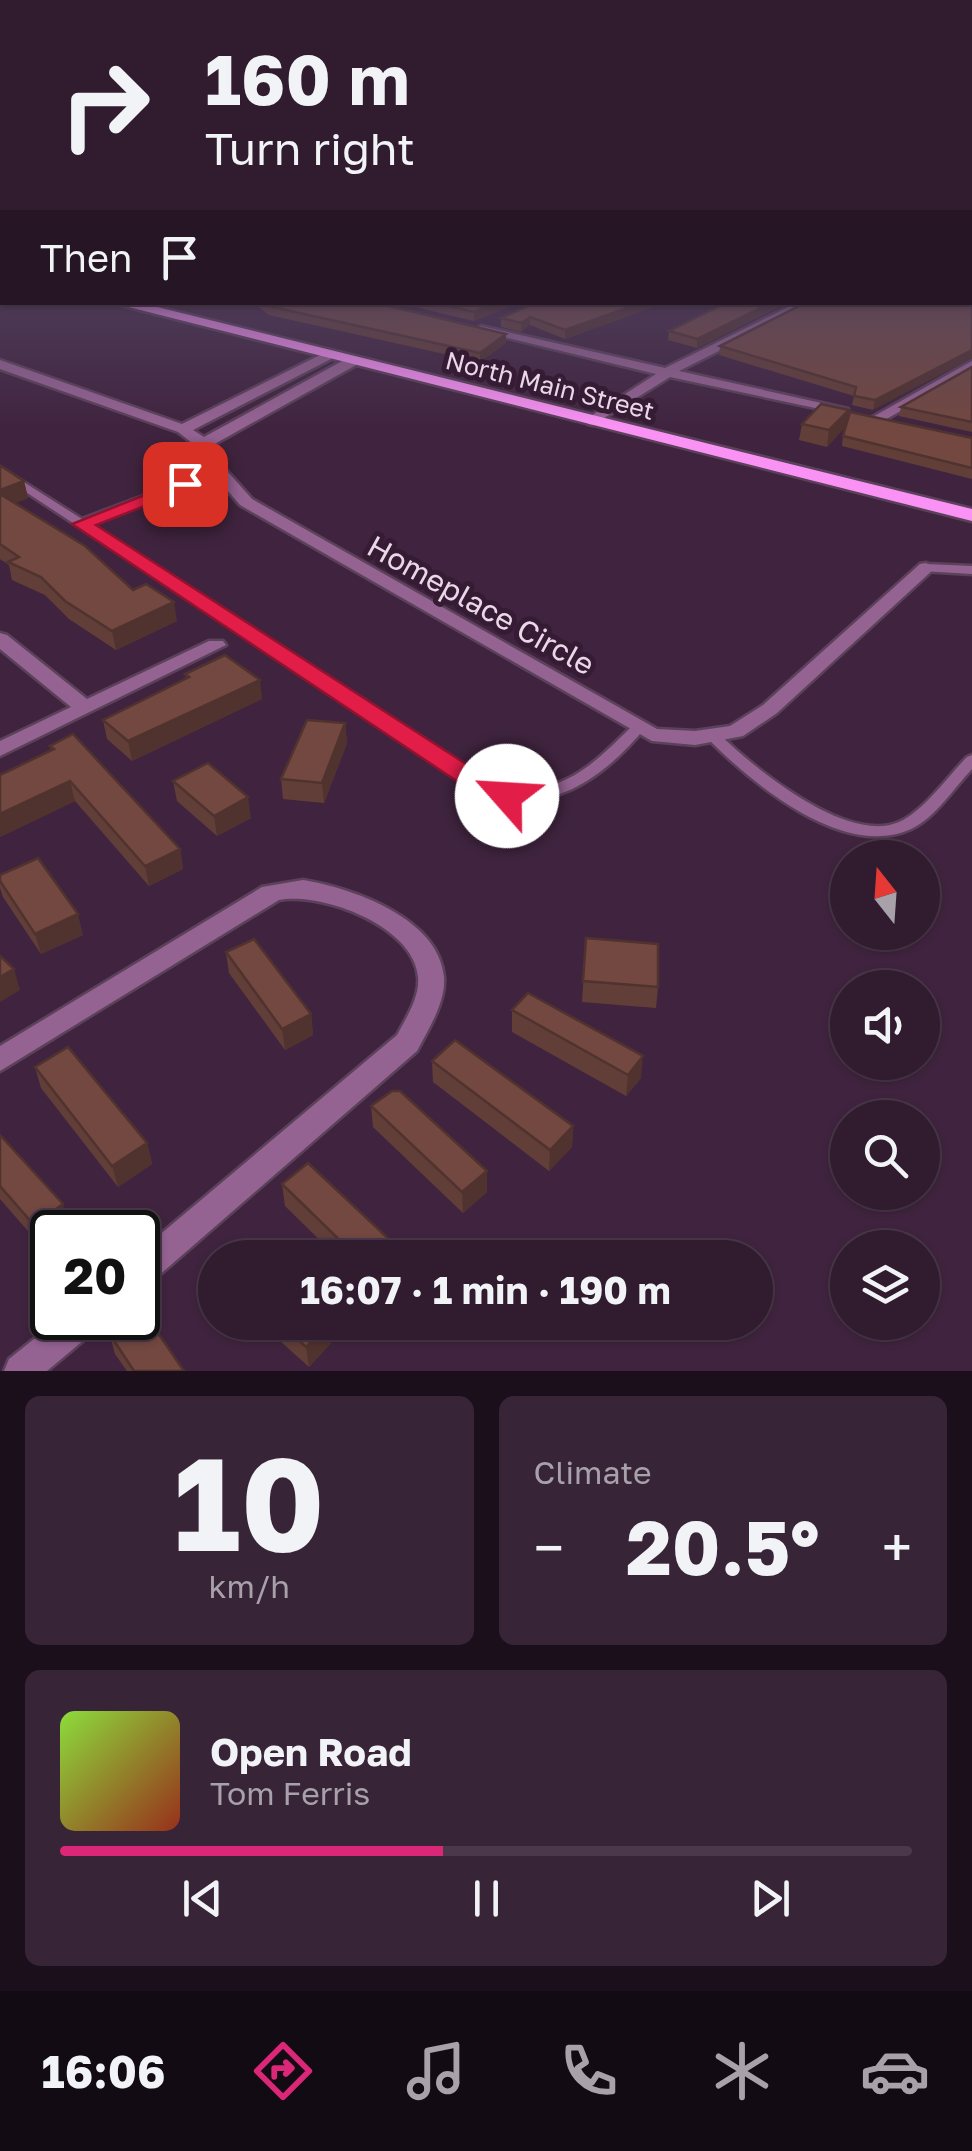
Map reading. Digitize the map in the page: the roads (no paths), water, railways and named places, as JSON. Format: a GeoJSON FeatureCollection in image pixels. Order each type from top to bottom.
{"type":"FeatureCollection","features":[{"type":"Feature","properties":{"kind":"main road","name":"North Main Street"},"geometry":{"type":"LineString","coordinates":[[128,305],[972,515]]}},
{"type":"Feature","properties":{"kind":"street"},"geometry":{"type":"LineString","coordinates":[[593,420],[666,373],[804,305]]}},
{"type":"Feature","properties":{"kind":"street"},"geometry":{"type":"LineString","coordinates":[[474,329],[508,316]]}},
{"type":"Feature","properties":{"kind":"street"},"geometry":{"type":"LineString","coordinates":[[458,325],[895,424]]}},
{"type":"Feature","properties":{"kind":"street"},"geometry":{"type":"LineString","coordinates":[[183,429],[326,356]]}},
{"type":"Feature","properties":{"kind":"street"},"geometry":{"type":"LineString","coordinates":[[202,444],[351,362]]}},
{"type":"Feature","properties":{"kind":"street","name":"Homeplace Circle"},"geometry":{"type":"LineString","coordinates":[[0,364],[183,429],[202,444],[219,472],[246,502],[652,736],[694,738],[736,731],[770,709],[926,568]]}},
{"type":"Feature","properties":{"kind":"street"},"geometry":{"type":"LineString","coordinates":[[876,419],[972,365]]}},
{"type":"Feature","properties":{"kind":"street"},"geometry":{"type":"LineString","coordinates":[[254,394],[280,402]]}},
{"type":"Feature","properties":{"kind":"street"},"geometry":{"type":"LineString","coordinates":[[0,639],[84,706]]}},
{"type":"Feature","properties":{"kind":"street"},"geometry":{"type":"LineString","coordinates":[[0,749],[216,645]]}},
{"type":"Feature","properties":{"kind":"street"},"geometry":{"type":"LineString","coordinates":[[0,1060],[271,892],[303,888],[366,906],[414,938],[431,972],[429,998],[406,1044],[160,1254]]}},
{"type":"Feature","properties":{"kind":"street"},"geometry":{"type":"LineString","coordinates":[[20,1371],[58,1340]]}},
{"type":"Feature","properties":{"kind":"lane"},"geometry":{"type":"LineString","coordinates":[[0,470],[485,788],[507,796],[540,797],[595,772],[639,727]]}},
{"type":"Feature","properties":{"kind":"lane"},"geometry":{"type":"LineString","coordinates":[[82,524],[219,472]]}},
{"type":"Feature","properties":{"kind":"lane"},"geometry":{"type":"LineString","coordinates":[[926,568],[972,570]]}},
{"type":"Feature","properties":{"kind":"lane"},"geometry":{"type":"LineString","coordinates":[[712,735],[743,768],[831,822],[873,832],[905,826],[972,760]]}}]}
